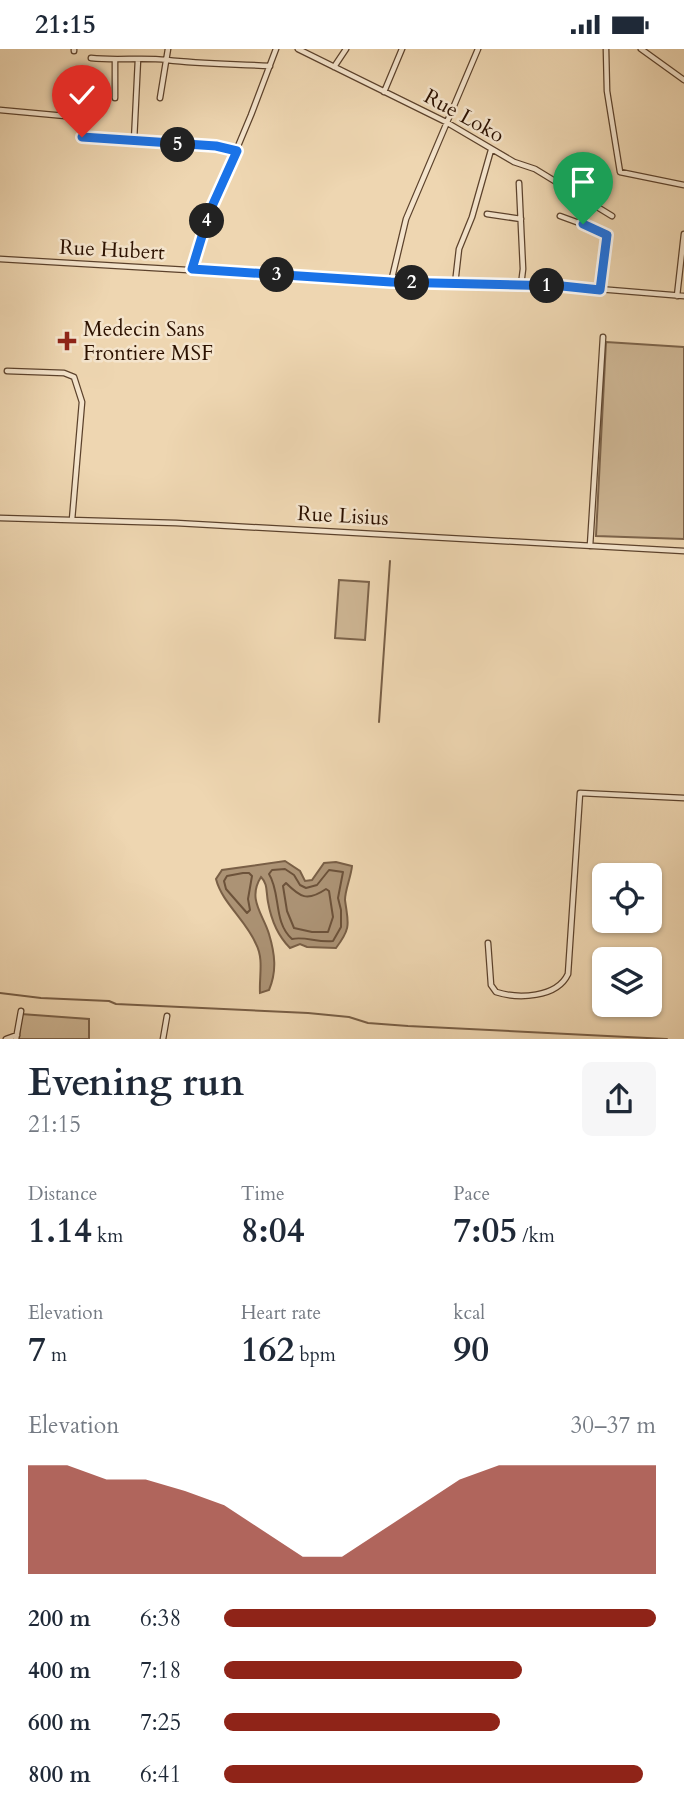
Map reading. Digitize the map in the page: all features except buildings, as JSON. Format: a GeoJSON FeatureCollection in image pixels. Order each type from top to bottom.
{"type":"FeatureCollection","features":[{"type":"Feature","properties":{"kind":"street"},"geometry":{"type":"LineString","coordinates":[[160,98],[168,49]]}},
{"type":"Feature","properties":{"kind":"street"},"geometry":{"type":"LineString","coordinates":[[192,269],[209,213],[237,151],[276,49]]}},
{"type":"Feature","properties":{"kind":"street","name":"Rue Loko"},"geometry":{"type":"LineString","coordinates":[[298,49],[446,122],[491,150],[536,169],[612,216]]}},
{"type":"Feature","properties":{"kind":"street"},"geometry":{"type":"LineString","coordinates":[[334,67],[346,49]]}},
{"type":"Feature","properties":{"kind":"street"},"geometry":{"type":"LineString","coordinates":[[384,92],[402,49]]}},
{"type":"Feature","properties":{"kind":"street"},"geometry":{"type":"LineString","coordinates":[[391,282],[407,219],[478,49]]}},
{"type":"Feature","properties":{"kind":"street"},"geometry":{"type":"LineString","coordinates":[[606,49],[607,91],[620,171],[684,185]]}},
{"type":"Feature","properties":{"kind":"street"},"geometry":{"type":"LineString","coordinates":[[641,49],[684,80]]}},
{"type":"Feature","properties":{"kind":"street"},"geometry":{"type":"LineString","coordinates":[[91,58],[115,61],[167,59],[183,63],[270,66]]}},
{"type":"Feature","properties":{"kind":"street"},"geometry":{"type":"LineString","coordinates":[[134,141],[138,59]]}},
{"type":"Feature","properties":{"kind":"street"},"geometry":{"type":"LineString","coordinates":[[115,61],[115,98]]}},
{"type":"Feature","properties":{"kind":"street"},"geometry":{"type":"LineString","coordinates":[[0,110],[87,118]]}},
{"type":"Feature","properties":{"kind":"street"},"geometry":{"type":"LineString","coordinates":[[82,137],[216,146],[237,151]]}},
{"type":"Feature","properties":{"kind":"street"},"geometry":{"type":"LineString","coordinates":[[455,284],[459,249],[472,217],[491,150]]}},
{"type":"Feature","properties":{"kind":"street"},"geometry":{"type":"LineString","coordinates":[[519,183],[523,269],[521,285]]}},
{"type":"Feature","properties":{"kind":"street"},"geometry":{"type":"LineString","coordinates":[[487,214],[521,219]]}},
{"type":"Feature","properties":{"kind":"street"},"geometry":{"type":"LineString","coordinates":[[560,216],[607,235],[600,290]]}},
{"type":"Feature","properties":{"kind":"street"},"geometry":{"type":"LineString","coordinates":[[677,296],[684,234]]}},
{"type":"Feature","properties":{"kind":"street","name":"Rue Hubert"},"geometry":{"type":"LineString","coordinates":[[0,260],[391,282],[521,285],[684,296]]}},
{"type":"Feature","properties":{"kind":"street"},"geometry":{"type":"LineString","coordinates":[[590,546],[603,337]]}},
{"type":"Feature","properties":{"kind":"street"},"geometry":{"type":"LineString","coordinates":[[6,371],[64,373],[72,375],[75,380],[82,402],[72,520]]}},
{"type":"Feature","properties":{"kind":"street","name":"Rue Lisius"},"geometry":{"type":"LineString","coordinates":[[0,518],[176,523],[684,551]]}},
{"type":"Feature","properties":{"kind":"street"},"geometry":{"type":"LineString","coordinates":[[488,943],[491,985],[496,992],[515,995],[553,990],[566,980],[568,974],[580,793],[684,798]]}},
{"type":"Feature","properties":{"kind":"street"},"geometry":{"type":"LineString","coordinates":[[6,1039],[17,1037],[21,1011]]}},
{"type":"Feature","properties":{"kind":"street"},"geometry":{"type":"LineString","coordinates":[[163,1039],[167,1016]]}},
{"type":"Feature","properties":{"kind":"shaded area"},"geometry":{"type":"Polygon","coordinates":[[[606,342],[684,347],[684,539],[596,536],[606,342]]]}},
{"type":"Feature","properties":{"kind":"shaded area"},"geometry":{"type":"Polygon","coordinates":[[[339,580],[369,582],[365,640],[335,638],[339,580]]]}},
{"type":"Feature","properties":{"kind":"shaded area"},"geometry":{"type":"Polygon","coordinates":[[[21,1014],[89,1019],[89,1039],[19,1039],[21,1014]]]}},
{"type":"Feature","properties":{"kind":"water"},"geometry":{"type":"Polygon","coordinates":[[[285,861],[300,871],[305,881],[312,880],[324,863],[336,862],[352,866],[345,896],[348,925],[336,948],[307,947],[300,944],[290,948],[273,921],[266,885],[261,877],[257,885],[256,899],[269,934],[274,962],[269,990],[260,993],[261,962],[258,950],[252,935],[223,896],[216,879],[222,870],[285,861]]]}},
{"type":"Feature","properties":{"kind":"waterway"},"geometry":{"type":"LineString","coordinates":[[379,722],[390,561]]}},
{"type":"Feature","properties":{"kind":"waterway"},"geometry":{"type":"LineString","coordinates":[[0,993],[109,1001],[116,1004],[308,1013],[349,1017],[368,1023],[408,1026],[667,1039]]}},
{"type":"Feature","properties":{"kind":"place","name":"Medecin Sans Frontiere MSF"},"geometry":{"type":"Point","coordinates":[67,341]}},
{"type":"Feature","properties":{"kind":"route"},"geometry":{"type":"LineString","coordinates":[[82,137],[216,146],[237,151],[209,213],[192,269],[391,282],[562,286],[600,290],[607,235],[583,224]]}}]}
